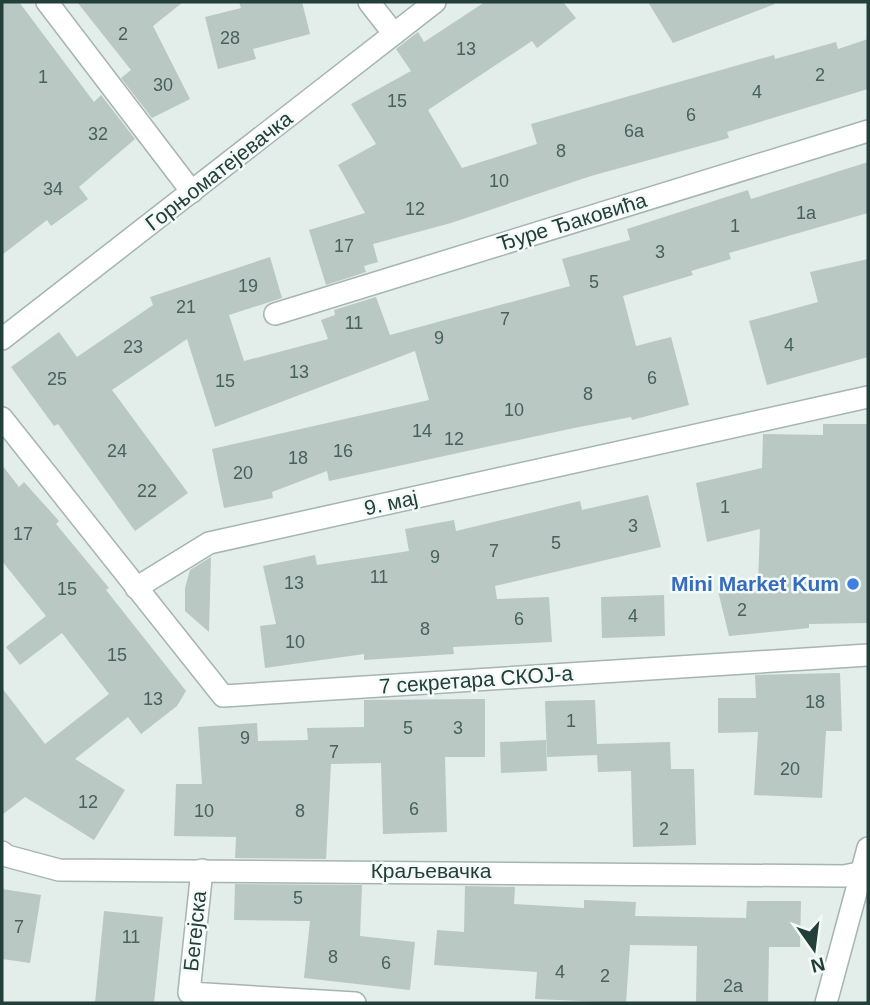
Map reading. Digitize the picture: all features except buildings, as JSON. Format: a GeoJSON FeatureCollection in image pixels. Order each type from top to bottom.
{"type":"FeatureCollection","features":[{"type":"Feature","properties":{"kind":"street"},"geometry":{"type":"LineString","coordinates":[[47,2],[192,192]]}},
{"type":"Feature","properties":{"kind":"street"},"geometry":{"type":"LineString","coordinates":[[369,2],[394,34]]}},
{"type":"Feature","properties":{"kind":"street","name":"Горњоматејевачка"},"geometry":{"type":"LineString","coordinates":[[2,339],[435,2]]}},
{"type":"Feature","properties":{"kind":"street","name":"Ђуре Ђаковића"},"geometry":{"type":"LineString","coordinates":[[275,314],[868,131]]}},
{"type":"Feature","properties":{"kind":"street","name":"9. мај"},"geometry":{"type":"LineString","coordinates":[[136,588],[209,543],[868,397]]}},
{"type":"Feature","properties":{"kind":"street"},"geometry":{"type":"LineString","coordinates":[[2,418],[136,588]]}},
{"type":"Feature","properties":{"kind":"street","name":"7 секретара СКОЈ-а"},"geometry":{"type":"LineString","coordinates":[[136,588],[223,696],[868,654]]}},
{"type":"Feature","properties":{"kind":"street"},"geometry":{"type":"LineString","coordinates":[[826,1003],[866,871],[868,848]]}},
{"type":"Feature","properties":{"kind":"street","name":"Краљевачка"},"geometry":{"type":"LineString","coordinates":[[2,852],[7,856],[59,870],[844,876],[866,871]]}},
{"type":"Feature","properties":{"kind":"street","name":"Бегејска"},"geometry":{"type":"LineString","coordinates":[[202,870],[189,993],[355,1003]]}},
{"type":"Feature","properties":{"kind":"place","name":"Mini Market Kum"},"geometry":{"type":"Point","coordinates":[853,584]}}]}
